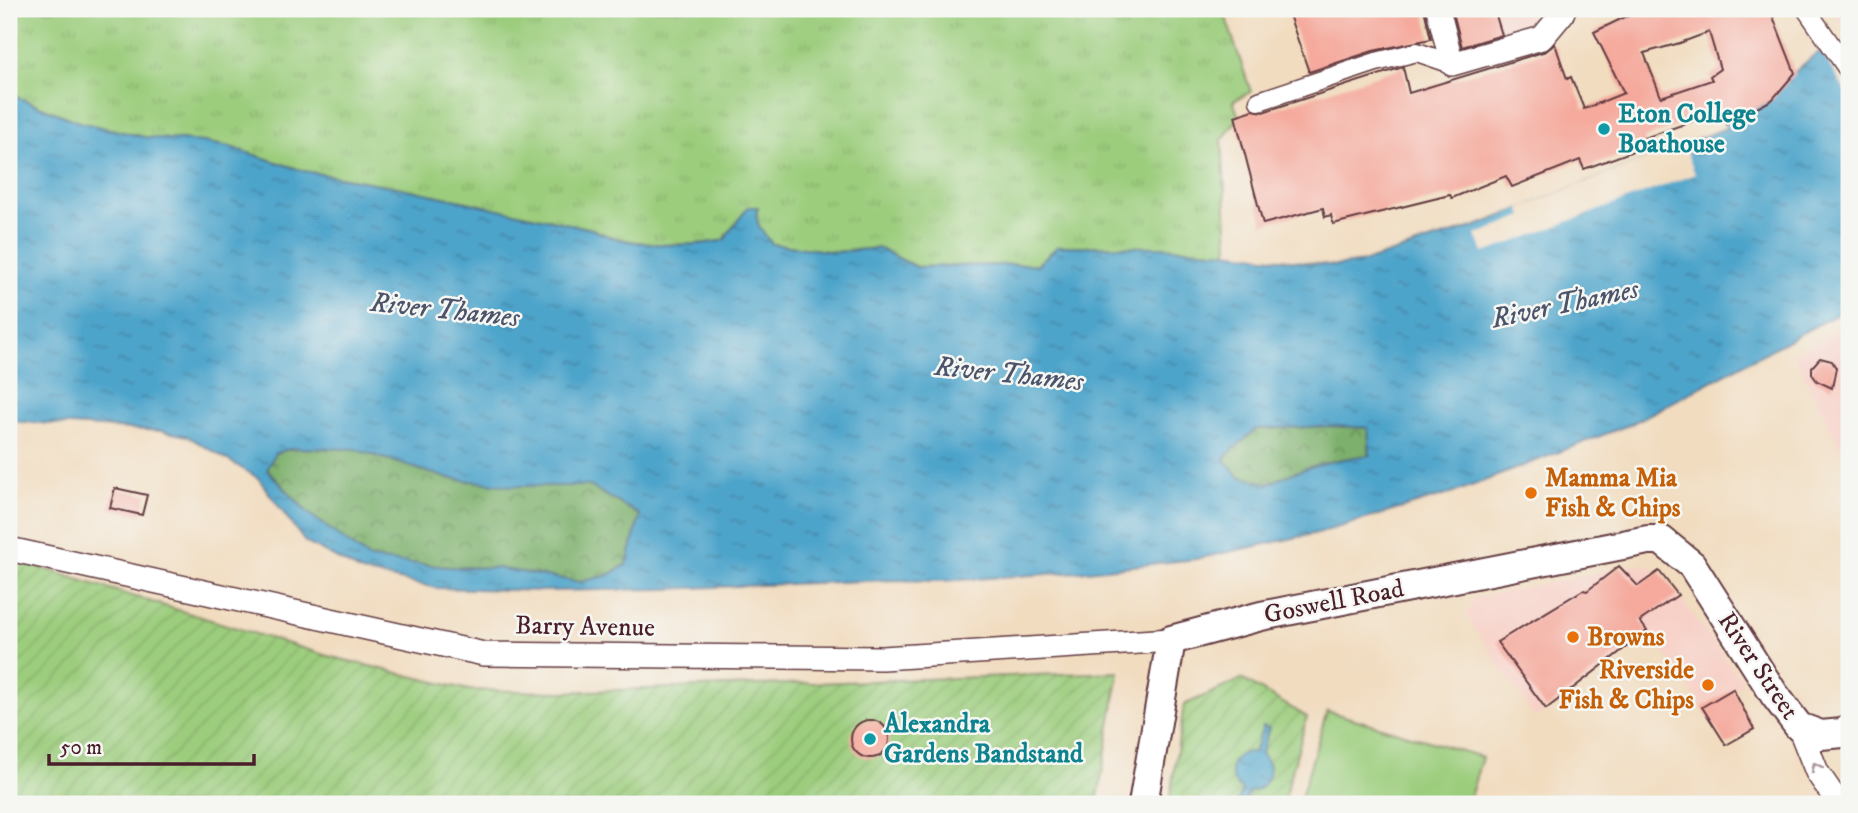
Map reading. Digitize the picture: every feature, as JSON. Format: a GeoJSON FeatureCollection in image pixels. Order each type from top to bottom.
{"type":"FeatureCollection","features":[{"type":"Feature","properties":{"kind":"street"},"geometry":{"type":"LineString","coordinates":[[1438,9],[1452,64]]}},
{"type":"Feature","properties":{"kind":"street"},"geometry":{"type":"LineString","coordinates":[[1259,101],[1376,62],[1417,52],[1452,64],[1542,38],[1564,9]]}},
{"type":"Feature","properties":{"kind":"street"},"geometry":{"type":"LineString","coordinates":[[1806,9],[1849,71]]}},
{"type":"Feature","properties":{"kind":"street","name":"Goswell Road"},"geometry":{"type":"LineString","coordinates":[[1171,640],[1261,616],[1648,540],[1661,540]]}},
{"type":"Feature","properties":{"kind":"street","name":"River Street"},"geometry":{"type":"LineString","coordinates":[[1661,540],[1692,565],[1774,694],[1799,727],[1817,772],[1839,804]]}},
{"type":"Feature","properties":{"kind":"street","name":"Barry Avenue"},"geometry":{"type":"LineString","coordinates":[[9,549],[484,654],[882,658],[1171,640]]}},
{"type":"Feature","properties":{"kind":"street"},"geometry":{"type":"LineString","coordinates":[[1143,804],[1171,640]]}},
{"type":"Feature","properties":{"kind":"street"},"geometry":{"type":"LineString","coordinates":[[1799,727],[1821,735],[1843,733],[1849,729]]}},
{"type":"Feature","properties":{"kind":"shaded area"},"geometry":{"type":"Polygon","coordinates":[[[1451,9],[1540,9],[1540,14],[1496,36],[1461,42],[1451,9]]]}},
{"type":"Feature","properties":{"kind":"shaded area"},"geometry":{"type":"Polygon","coordinates":[[[1830,9],[1849,9],[1849,26],[1846,28],[1830,9]]]}},
{"type":"Feature","properties":{"kind":"shaded area"},"geometry":{"type":"Polygon","coordinates":[[[1849,324],[1849,465],[1794,354],[1849,324]]]}},
{"type":"Feature","properties":{"kind":"shaded area"},"geometry":{"type":"Polygon","coordinates":[[[1634,565],[1646,565],[1662,574],[1744,683],[1702,707],[1652,634],[1535,718],[1466,615],[1474,598],[1634,565]]]}},
{"type":"Feature","properties":{"kind":"green space"},"geometry":{"type":"Polygon","coordinates":[[[9,9],[1223,9],[1251,92],[1233,101],[1239,117],[1222,140],[1228,246],[1226,252],[1161,247],[1058,246],[1038,264],[916,267],[878,248],[836,252],[772,244],[758,224],[757,208],[748,207],[725,240],[676,245],[639,242],[592,229],[397,187],[304,171],[230,147],[144,137],[79,122],[9,94],[9,9]]]}},
{"type":"Feature","properties":{"kind":"green space"},"geometry":{"type":"Polygon","coordinates":[[[1333,426],[1368,428],[1370,455],[1318,465],[1269,484],[1238,476],[1223,458],[1256,429],[1333,426]]]}},
{"type":"Feature","properties":{"kind":"green space"},"geometry":{"type":"Polygon","coordinates":[[[294,448],[354,449],[447,478],[512,486],[590,486],[640,515],[627,564],[609,575],[580,582],[496,568],[448,567],[370,559],[308,513],[267,469],[275,453],[294,448]]]}},
{"type":"Feature","properties":{"kind":"green space"},"geometry":{"type":"Polygon","coordinates":[[[9,558],[328,656],[469,690],[561,692],[1119,672],[1097,804],[9,804],[9,558]]]}},
{"type":"Feature","properties":{"kind":"green space"},"geometry":{"type":"Polygon","coordinates":[[[1242,679],[1307,717],[1283,804],[1169,804],[1184,705],[1242,679]]]}},
{"type":"Feature","properties":{"kind":"green space"},"geometry":{"type":"Polygon","coordinates":[[[1327,711],[1482,757],[1468,804],[1299,804],[1327,711]]]}},
{"type":"Feature","properties":{"kind":"water","name":"River Thames"},"geometry":{"type":"Polygon","coordinates":[[[1849,33],[1849,308],[1631,424],[1453,493],[1322,532],[1196,559],[1078,572],[942,581],[889,580],[547,591],[437,588],[362,572],[305,542],[258,478],[187,436],[162,431],[9,421],[9,94],[79,122],[144,137],[230,147],[304,171],[397,187],[592,229],[639,243],[676,245],[725,240],[748,207],[758,207],[758,223],[772,244],[836,252],[878,248],[916,267],[1038,264],[1058,246],[1161,247],[1336,266],[1364,262],[1476,226],[1726,128],[1725,124],[1771,100],[1813,56],[1849,33]],[[1333,426],[1256,429],[1224,458],[1238,476],[1269,484],[1318,465],[1370,455],[1368,428],[1333,426]],[[294,448],[275,453],[267,470],[308,513],[370,559],[448,567],[496,568],[580,582],[609,575],[627,564],[640,515],[590,486],[512,486],[447,478],[354,449],[294,448]]]}},
{"type":"Feature","properties":{"kind":"water"},"geometry":{"type":"Polygon","coordinates":[[[1263,726],[1269,728],[1261,754],[1268,766],[1268,777],[1256,790],[1249,792],[1244,804],[1237,804],[1242,790],[1232,778],[1232,765],[1239,755],[1254,752],[1263,726]]]}},
{"type":"Feature","properties":{"kind":"pier"},"geometry":{"type":"Polygon","coordinates":[[[1849,29],[1849,97],[1819,48],[1849,29]]]}},
{"type":"Feature","properties":{"kind":"pier"},"geometry":{"type":"Polygon","coordinates":[[[1683,144],[1695,174],[1484,253],[1476,235],[1523,216],[1520,208],[1683,144]]]}},
{"type":"Feature","properties":{"kind":"building"},"geometry":{"type":"Polygon","coordinates":[[[1287,9],[1424,9],[1431,39],[1373,51],[1309,72],[1287,9]]]}},
{"type":"Feature","properties":{"kind":"building"},"geometry":{"type":"Polygon","coordinates":[[[1452,9],[1494,9],[1502,35],[1462,47],[1452,9]]]}},
{"type":"Feature","properties":{"kind":"building"},"geometry":{"type":"Polygon","coordinates":[[[1651,9],[1770,9],[1795,73],[1772,100],[1727,124],[1722,111],[1644,138],[1647,146],[1584,169],[1580,160],[1512,187],[1506,176],[1452,198],[1450,195],[1333,224],[1331,215],[1325,217],[1323,208],[1263,224],[1235,116],[1253,110],[1263,112],[1403,67],[1409,93],[1546,51],[1555,44],[1567,79],[1571,77],[1584,109],[1624,93],[1594,32],[1625,17],[1651,9]],[[1709,32],[1644,53],[1661,97],[1712,80],[1710,76],[1720,69],[1709,32]]]}},
{"type":"Feature","properties":{"kind":"building"},"geometry":{"type":"Polygon","coordinates":[[[1820,358],[1832,361],[1836,368],[1832,388],[1817,381],[1812,374],[1812,367],[1820,358]]]}},
{"type":"Feature","properties":{"kind":"building"},"geometry":{"type":"Polygon","coordinates":[[[115,488],[147,495],[142,515],[110,508],[115,488]]]}},
{"type":"Feature","properties":{"kind":"building","name":"Browns"},"geometry":{"type":"Polygon","coordinates":[[[1619,566],[1638,586],[1659,571],[1678,595],[1640,621],[1647,631],[1546,709],[1497,642],[1583,590],[1587,591],[1619,566]]]}},
{"type":"Feature","properties":{"kind":"building"},"geometry":{"type":"Polygon","coordinates":[[[1733,689],[1754,729],[1726,745],[1702,707],[1733,689]]]}},
{"type":"Feature","properties":{"kind":"building","name":"Alexandra Gardens Bandstand"},"geometry":{"type":"Polygon","coordinates":[[[870,720],[884,725],[889,739],[884,753],[870,758],[856,753],[851,739],[856,725],[870,720]]]}},
{"type":"Feature","properties":{"kind":"place","name":"Eton College Boathouse"},"geometry":{"type":"Point","coordinates":[1604,129]}},
{"type":"Feature","properties":{"kind":"place","name":"Mamma Mia Fish & Chips"},"geometry":{"type":"Point","coordinates":[1531,493]}},
{"type":"Feature","properties":{"kind":"place","name":"Browns"},"geometry":{"type":"Point","coordinates":[1573,637]}},
{"type":"Feature","properties":{"kind":"place","name":"Riverside Fish & Chips"},"geometry":{"type":"Point","coordinates":[1708,685]}},
{"type":"Feature","properties":{"kind":"place","name":"Alexandra Gardens Bandstand"},"geometry":{"type":"Point","coordinates":[870,739]}}]}
